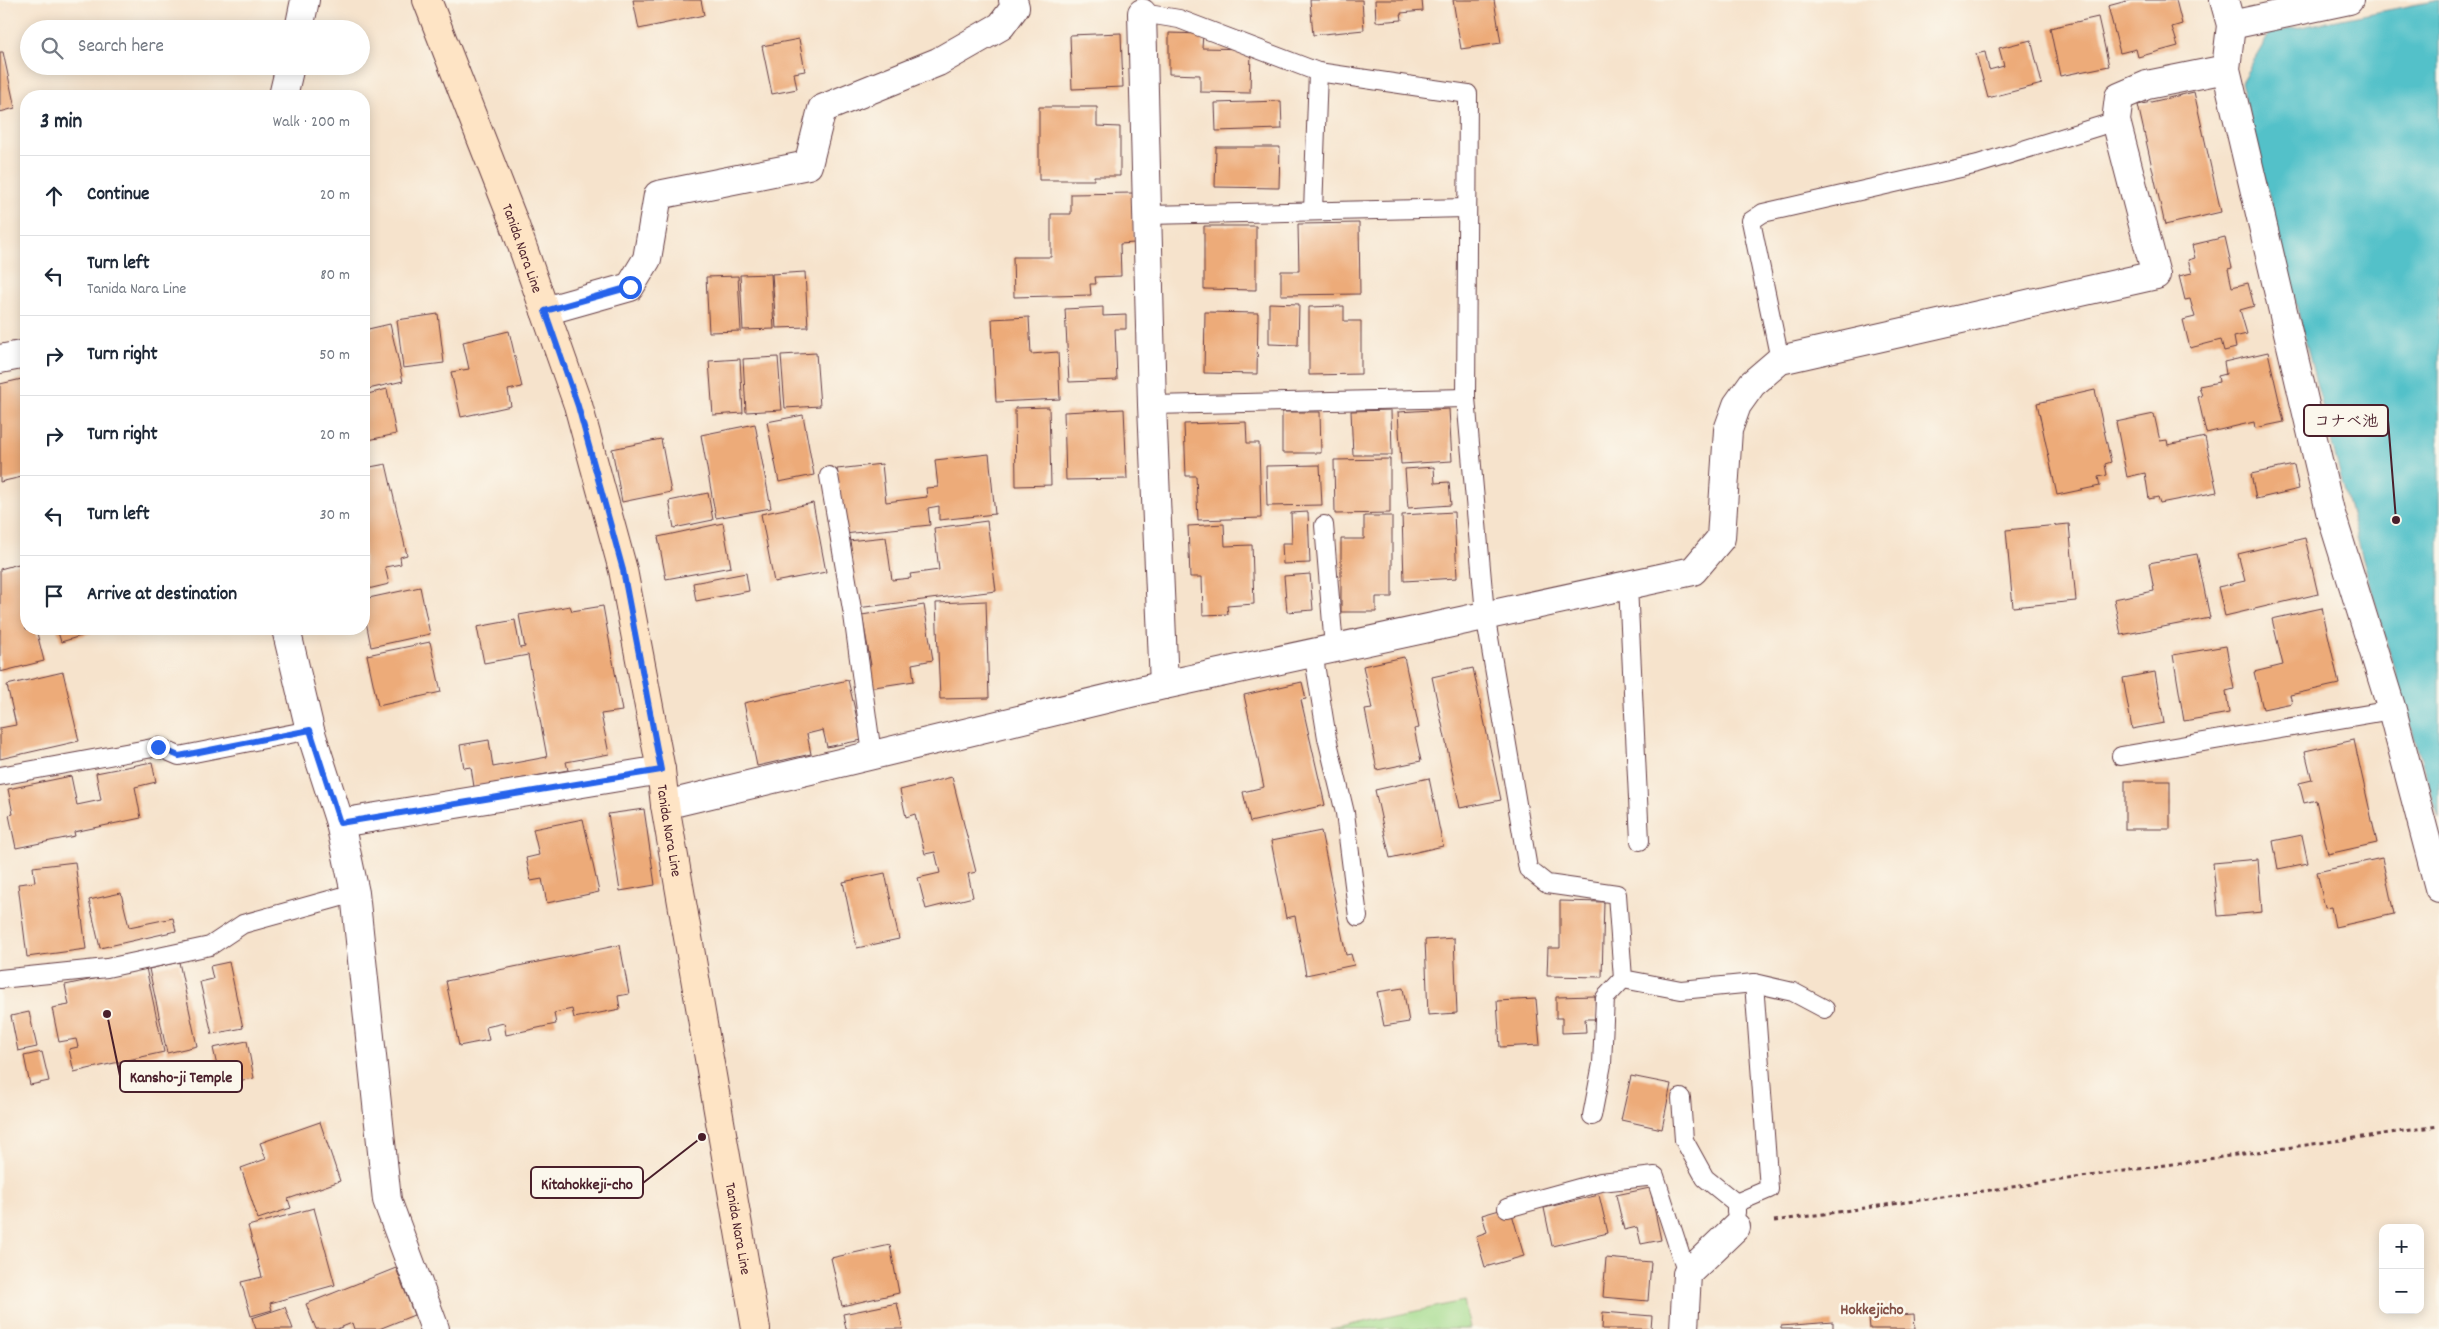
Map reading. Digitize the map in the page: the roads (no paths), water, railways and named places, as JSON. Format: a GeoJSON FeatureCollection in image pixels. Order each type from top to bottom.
{"type":"FeatureCollection","features":[{"type":"Feature","properties":{"kind":"main road","name":"Tanida Nara Line"},"geometry":{"type":"LineString","coordinates":[[426,0],[513,220],[578,406],[623,570],[661,770],[665,805],[756,1329]]}},
{"type":"Feature","properties":{"kind":"street"},"geometry":{"type":"LineString","coordinates":[[301,20],[305,0]]}},
{"type":"Feature","properties":{"kind":"street"},"geometry":{"type":"LineString","coordinates":[[545,311],[630,287],[647,259],[658,195],[808,165],[822,109],[938,62],[1001,26],[1015,7],[1014,0]]}},
{"type":"Feature","properties":{"kind":"street"},"geometry":{"type":"LineString","coordinates":[[2349,0],[2228,13],[2226,69],[2330,511],[2392,710],[2439,888]]}},
{"type":"Feature","properties":{"kind":"street"},"geometry":{"type":"LineString","coordinates":[[1142,13],[1152,405],[1164,685]]}},
{"type":"Feature","properties":{"kind":"street"},"geometry":{"type":"LineString","coordinates":[[665,805],[1164,685],[1485,614],[1693,571],[1721,538],[1728,430],[1737,405],[1752,384],[1780,360],[2156,275],[2116,121],[2118,97],[2147,85],[2226,69]]}},
{"type":"Feature","properties":{"kind":"street"},"geometry":{"type":"LineString","coordinates":[[284,90],[288,75]]}},
{"type":"Feature","properties":{"kind":"street"},"geometry":{"type":"LineString","coordinates":[[0,359],[20,355]]}},
{"type":"Feature","properties":{"kind":"street"},"geometry":{"type":"LineString","coordinates":[[287,635],[310,730],[340,823],[355,893],[387,1200],[435,1329]]}},
{"type":"Feature","properties":{"kind":"street"},"geometry":{"type":"LineString","coordinates":[[340,823],[661,770]]}},
{"type":"Feature","properties":{"kind":"street"},"geometry":{"type":"LineString","coordinates":[[1684,1329],[1687,1274],[1736,1215]]}},
{"type":"Feature","properties":{"kind":"lane"},"geometry":{"type":"LineString","coordinates":[[1142,13],[1179,19],[1318,72],[1468,94],[1466,398],[1485,614],[1528,869],[1547,884],[1617,894],[1623,979],[1605,998],[1602,1064],[1592,1116]]}},
{"type":"Feature","properties":{"kind":"lane"},"geometry":{"type":"LineString","coordinates":[[1314,211],[1318,72]]}},
{"type":"Feature","properties":{"kind":"lane"},"geometry":{"type":"LineString","coordinates":[[1780,360],[1751,221],[1763,214],[1978,164],[2116,121]]}},
{"type":"Feature","properties":{"kind":"lane"},"geometry":{"type":"LineString","coordinates":[[1147,214],[1467,208]]}},
{"type":"Feature","properties":{"kind":"lane"},"geometry":{"type":"LineString","coordinates":[[1152,405],[1466,398]]}},
{"type":"Feature","properties":{"kind":"lane"},"geometry":{"type":"LineString","coordinates":[[829,476],[853,615],[872,754]]}},
{"type":"Feature","properties":{"kind":"lane"},"geometry":{"type":"LineString","coordinates":[[1324,525],[1324,650],[1327,738],[1345,813],[1358,917]]}},
{"type":"Feature","properties":{"kind":"lane"},"geometry":{"type":"LineString","coordinates":[[1628,585],[1640,841]]}},
{"type":"Feature","properties":{"kind":"lane"},"geometry":{"type":"LineString","coordinates":[[2121,756],[2392,710]]}},
{"type":"Feature","properties":{"kind":"lane"},"geometry":{"type":"LineString","coordinates":[[0,776],[158,747],[179,756],[310,730]]}},
{"type":"Feature","properties":{"kind":"lane"},"geometry":{"type":"LineString","coordinates":[[0,980],[107,968],[210,946],[243,924],[355,893]]}},
{"type":"Feature","properties":{"kind":"lane"},"geometry":{"type":"LineString","coordinates":[[1623,979],[1681,990],[1754,983],[1793,992],[1825,1009]]}},
{"type":"Feature","properties":{"kind":"lane"},"geometry":{"type":"LineString","coordinates":[[1681,1098],[1684,1140],[1705,1178],[1736,1215],[1769,1189],[1754,983]]}},
{"type":"Feature","properties":{"kind":"lane"},"geometry":{"type":"LineString","coordinates":[[1507,1208],[1600,1182],[1655,1176],[1687,1274]]}},
{"type":"Feature","properties":{"kind":"water"},"geometry":{"type":"Polygon","coordinates":[[[2439,0],[2439,818],[2384,635],[2334,451],[2241,82],[2270,33],[2439,0]]]}},
{"type":"Feature","properties":{"kind":"place","name":"コナベ池"},"geometry":{"type":"Point","coordinates":[2396,520]}},
{"type":"Feature","properties":{"kind":"place","name":"Kansho-ji Temple"},"geometry":{"type":"Point","coordinates":[107,1014]}},
{"type":"Feature","properties":{"kind":"place","name":"Kitahokkeji-cho"},"geometry":{"type":"Point","coordinates":[702,1137]}},
{"type":"Feature","properties":{"kind":"district","name":"Hokkejicho"},"geometry":{"type":"Point","coordinates":[1872,1308]}}]}
